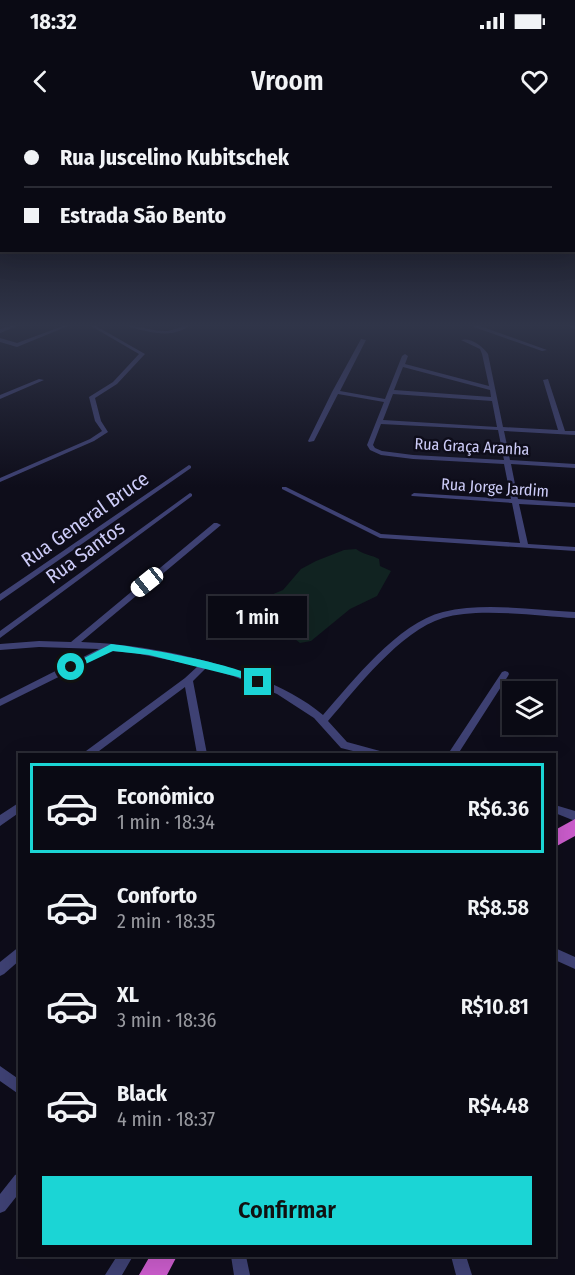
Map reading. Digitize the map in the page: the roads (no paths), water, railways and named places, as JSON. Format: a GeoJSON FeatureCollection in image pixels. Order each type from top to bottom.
{"type":"FeatureCollection","features":[{"type":"Feature","properties":{"kind":"highway"},"geometry":{"type":"LineString","coordinates":[[556,838],[575,827]]}},
{"type":"Feature","properties":{"kind":"highway"},"geometry":{"type":"LineString","coordinates":[[152,1275],[163,1257]]}},
{"type":"Feature","properties":{"kind":"street"},"geometry":{"type":"LineString","coordinates":[[0,397],[41,380]]}},
{"type":"Feature","properties":{"kind":"street"},"geometry":{"type":"LineString","coordinates":[[0,480],[103,434],[104,430],[93,407],[92,397],[118,380]]}},
{"type":"Feature","properties":{"kind":"street"},"geometry":{"type":"LineString","coordinates":[[311,441],[342,380]]}},
{"type":"Feature","properties":{"kind":"street"},"geometry":{"type":"LineString","coordinates":[[396,380],[379,422],[575,433]]}},
{"type":"Feature","properties":{"kind":"street"},"geometry":{"type":"LineString","coordinates":[[458,380],[492,389]]}},
{"type":"Feature","properties":{"kind":"street"},"geometry":{"type":"LineString","coordinates":[[490,380],[517,501],[524,544]]}},
{"type":"Feature","properties":{"kind":"street"},"geometry":{"type":"LineString","coordinates":[[546,380],[562,432]]}},
{"type":"Feature","properties":{"kind":"street"},"geometry":{"type":"LineString","coordinates":[[335,392],[387,401]]}},
{"type":"Feature","properties":{"kind":"street"},"geometry":{"type":"LineString","coordinates":[[392,392],[493,399]]}},
{"type":"Feature","properties":{"kind":"street","name":"Rua Graça Aranha"},"geometry":{"type":"LineString","coordinates":[[379,422],[370,445],[372,449],[381,453],[413,457],[575,466]]}},
{"type":"Feature","properties":{"kind":"street","name":"Rua General Bruce"},"geometry":{"type":"LineString","coordinates":[[0,598],[189,467]]}},
{"type":"Feature","properties":{"kind":"street"},"geometry":{"type":"LineString","coordinates":[[284,488],[380,536],[575,549]]}},
{"type":"Feature","properties":{"kind":"street","name":"Rua Santos"},"geometry":{"type":"LineString","coordinates":[[0,635],[190,495]]}},
{"type":"Feature","properties":{"kind":"street","name":"Rua Jorge Jardim"},"geometry":{"type":"LineString","coordinates":[[414,495],[575,506]]}},
{"type":"Feature","properties":{"kind":"street"},"geometry":{"type":"LineString","coordinates":[[74,643],[217,525]]}},
{"type":"Feature","properties":{"kind":"street"},"geometry":{"type":"LineString","coordinates":[[324,720],[406,635],[426,621],[463,611],[575,615]]}},
{"type":"Feature","properties":{"kind":"street"},"geometry":{"type":"LineString","coordinates":[[0,647],[74,643],[149,651],[240,674],[285,693],[324,720],[336,731],[346,749],[371,753]]}},
{"type":"Feature","properties":{"kind":"street"},"geometry":{"type":"LineString","coordinates":[[0,703],[111,647]]}},
{"type":"Feature","properties":{"kind":"street"},"geometry":{"type":"LineString","coordinates":[[89,753],[188,680],[204,665]]}},
{"type":"Feature","properties":{"kind":"street"},"geometry":{"type":"LineString","coordinates":[[454,753],[505,674]]}},
{"type":"Feature","properties":{"kind":"street"},"geometry":{"type":"LineString","coordinates":[[188,680],[202,753]]}},
{"type":"Feature","properties":{"kind":"street"},"geometry":{"type":"LineString","coordinates":[[0,820],[18,807]]}},
{"type":"Feature","properties":{"kind":"street"},"geometry":{"type":"LineString","coordinates":[[556,809],[575,816]]}},
{"type":"Feature","properties":{"kind":"street"},"geometry":{"type":"LineString","coordinates":[[0,970],[18,954]]}},
{"type":"Feature","properties":{"kind":"street"},"geometry":{"type":"LineString","coordinates":[[556,954],[575,964]]}},
{"type":"Feature","properties":{"kind":"street"},"geometry":{"type":"LineString","coordinates":[[0,1073],[18,1087]]}},
{"type":"Feature","properties":{"kind":"street"},"geometry":{"type":"LineString","coordinates":[[0,1206],[18,1183]]}},
{"type":"Feature","properties":{"kind":"street"},"geometry":{"type":"LineString","coordinates":[[113,1275],[124,1257]]}},
{"type":"Feature","properties":{"kind":"street"},"geometry":{"type":"LineString","coordinates":[[239,1257],[242,1275]]}},
{"type":"Feature","properties":{"kind":"street"},"geometry":{"type":"LineString","coordinates":[[459,1257],[464,1275]]}}]}
